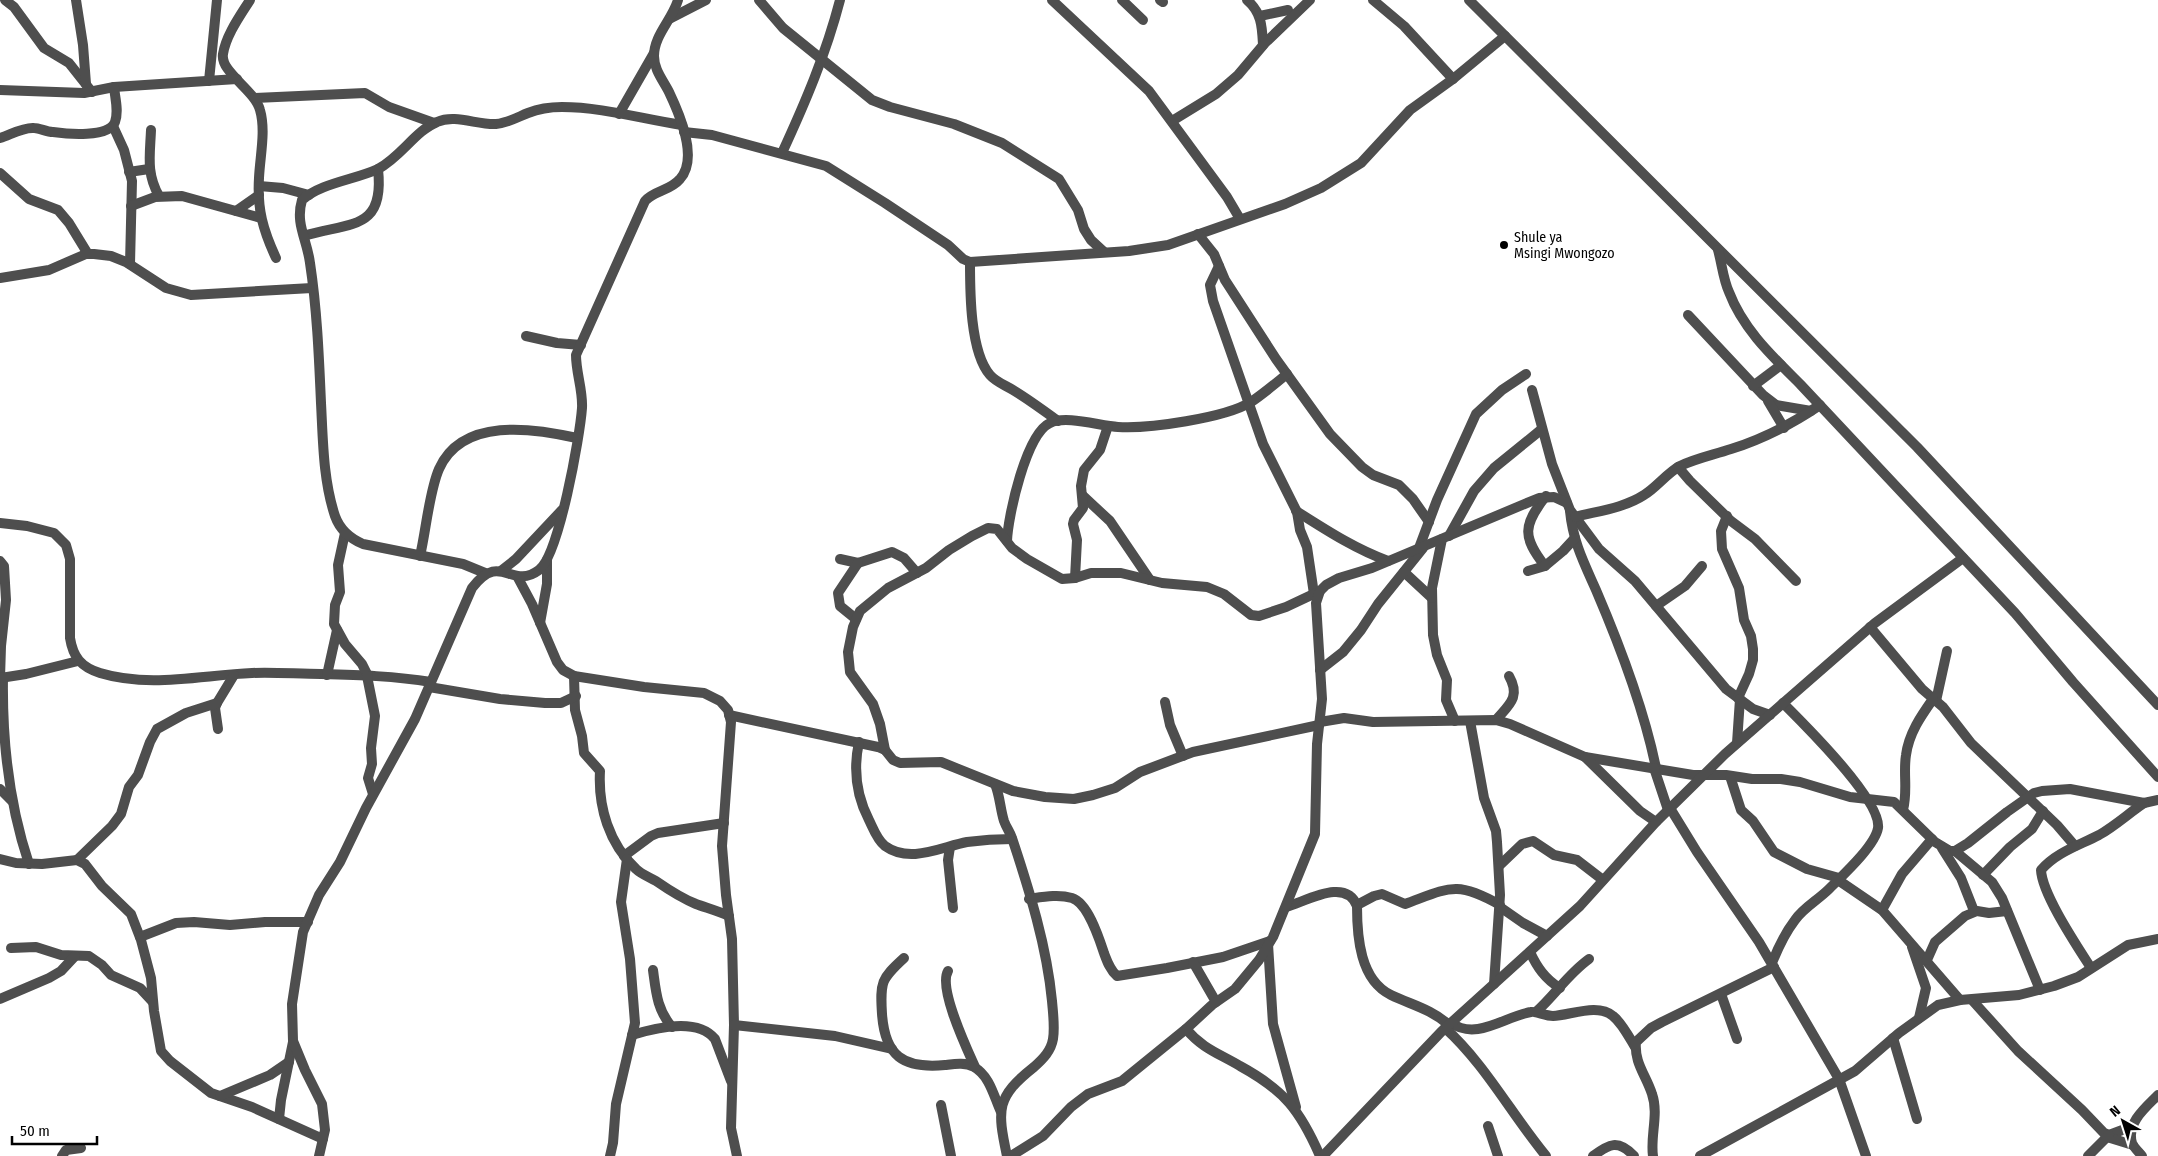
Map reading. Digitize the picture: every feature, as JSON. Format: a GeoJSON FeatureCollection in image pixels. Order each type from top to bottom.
{"type":"FeatureCollection","features":[{"type":"Feature","properties":{"kind":"street"},"geometry":{"type":"LineString","coordinates":[[5,0],[14,7],[44,48],[69,63],[89,88]]}},
{"type":"Feature","properties":{"kind":"street"},"geometry":{"type":"LineString","coordinates":[[76,0],[89,88]]}},
{"type":"Feature","properties":{"kind":"street"},"geometry":{"type":"LineString","coordinates":[[209,81],[217,0]]}},
{"type":"Feature","properties":{"kind":"street"},"geometry":{"type":"LineString","coordinates":[[250,0],[235,24],[223,55],[224,62],[255,98],[260,109],[262,125],[259,190],[261,218],[276,258]]}},
{"type":"Feature","properties":{"kind":"street"},"geometry":{"type":"LineString","coordinates":[[619,114],[654,53],[658,40],[678,0]]}},
{"type":"Feature","properties":{"kind":"street"},"geometry":{"type":"LineString","coordinates":[[669,19],[687,8],[706,0]]}},
{"type":"Feature","properties":{"kind":"street"},"geometry":{"type":"LineString","coordinates":[[760,0],[783,28],[872,100],[890,108],[954,124],[1002,143],[1059,179],[1067,191],[1091,240],[1104,252]]}},
{"type":"Feature","properties":{"kind":"street"},"geometry":{"type":"LineString","coordinates":[[782,153],[822,61],[840,0]]}},
{"type":"Feature","properties":{"kind":"street"},"geometry":{"type":"LineString","coordinates":[[1052,0],[1149,91],[1227,197],[1240,219]]}},
{"type":"Feature","properties":{"kind":"street"},"geometry":{"type":"LineString","coordinates":[[1122,0],[1143,20]]}},
{"type":"Feature","properties":{"kind":"street"},"geometry":{"type":"LineString","coordinates":[[1247,0],[1254,6],[1260,16],[1263,45]]}},
{"type":"Feature","properties":{"kind":"street"},"geometry":{"type":"LineString","coordinates":[[1283,0],[1290,14]]}},
{"type":"Feature","properties":{"kind":"street"},"geometry":{"type":"LineString","coordinates":[[1172,121],[1216,94],[1238,75],[1290,14],[1310,0]]}},
{"type":"Feature","properties":{"kind":"street"},"geometry":{"type":"LineString","coordinates":[[1377,4],[1390,0]]}},
{"type":"Feature","properties":{"kind":"street"},"geometry":{"type":"LineString","coordinates":[[1469,0],[1917,447],[2158,705]]}},
{"type":"Feature","properties":{"kind":"street"},"geometry":{"type":"LineString","coordinates":[[1377,4],[1404,26],[1453,79]]}},
{"type":"Feature","properties":{"kind":"street"},"geometry":{"type":"LineString","coordinates":[[1260,16],[1290,14]]}},
{"type":"Feature","properties":{"kind":"street"},"geometry":{"type":"LineString","coordinates":[[486,573],[463,564],[363,544],[351,539],[335,516],[328,483],[324,449],[310,262],[298,213],[302,200],[309,195],[378,168],[399,155],[434,123],[443,119],[456,119],[481,124],[499,124],[537,110],[562,107],[619,114],[712,135],[826,166],[948,245],[963,259],[970,262],[1129,251],[1168,245],[1285,204],[1341,176],[1361,163],[1410,110],[1453,79],[1505,36]]}},
{"type":"Feature","properties":{"kind":"street"},"geometry":{"type":"LineString","coordinates":[[279,1119],[293,1041],[292,1004],[303,932],[319,895],[340,862],[373,794],[415,719],[472,588],[486,573],[492,570],[517,576],[533,574],[542,568],[553,548],[563,509],[582,409],[576,355],[645,201],[682,178],[688,158],[683,129],[668,91],[654,63],[654,53]]}},
{"type":"Feature","properties":{"kind":"street"},"geometry":{"type":"LineString","coordinates":[[0,90],[58,93],[89,88],[237,79]]}},
{"type":"Feature","properties":{"kind":"street"},"geometry":{"type":"LineString","coordinates":[[0,138],[34,128],[51,132],[89,134],[101,132],[113,126],[116,120],[114,87]]}},
{"type":"Feature","properties":{"kind":"street"},"geometry":{"type":"LineString","coordinates":[[255,98],[365,93],[389,107],[434,123]]}},
{"type":"Feature","properties":{"kind":"street"},"geometry":{"type":"LineString","coordinates":[[113,126],[124,150],[132,181],[130,264]]}},
{"type":"Feature","properties":{"kind":"street"},"geometry":{"type":"LineString","coordinates":[[151,130],[149,169],[159,196]]}},
{"type":"Feature","properties":{"kind":"street"},"geometry":{"type":"LineString","coordinates":[[304,236],[350,225],[369,215],[375,208],[380,194],[378,168]]}},
{"type":"Feature","properties":{"kind":"street"},"geometry":{"type":"LineString","coordinates":[[129,172],[149,169]]}},
{"type":"Feature","properties":{"kind":"street"},"geometry":{"type":"LineString","coordinates":[[0,173],[29,199],[58,210],[70,223],[88,254]]}},
{"type":"Feature","properties":{"kind":"street"},"geometry":{"type":"LineString","coordinates":[[236,211],[259,190],[283,188],[309,195]]}},
{"type":"Feature","properties":{"kind":"street"},"geometry":{"type":"LineString","coordinates":[[131,206],[159,196],[182,196],[215,207],[261,218]]}},
{"type":"Feature","properties":{"kind":"street"},"geometry":{"type":"LineString","coordinates":[[1198,234],[1214,254],[1225,280],[1313,413],[1362,467],[1373,475],[1399,485],[1413,499],[1429,522]]}},
{"type":"Feature","properties":{"kind":"street"},"geometry":{"type":"LineString","coordinates":[[1718,249],[1728,291],[1745,324],[1767,351],[2015,613],[2072,682],[2158,777]]}},
{"type":"Feature","properties":{"kind":"street"},"geometry":{"type":"LineString","coordinates":[[0,278],[49,270],[88,254],[112,256],[130,264],[166,288],[191,295],[299,291],[312,288]]}},
{"type":"Feature","properties":{"kind":"street"},"geometry":{"type":"LineString","coordinates":[[970,262],[972,321],[980,356],[985,367],[998,382],[1027,399],[1058,421]]}},
{"type":"Feature","properties":{"kind":"street"},"geometry":{"type":"LineString","coordinates":[[1011,1156],[1042,1136],[1070,1107],[1088,1094],[1122,1081],[1216,1002],[1235,989],[1245,978],[1269,943],[1286,907],[1315,834],[1322,699],[1316,614],[1317,593],[1307,547],[1300,530],[1296,511],[1263,444],[1250,403],[1229,351],[1211,292],[1210,286],[1219,266]]}},
{"type":"Feature","properties":{"kind":"street"},"geometry":{"type":"LineString","coordinates":[[1688,314],[1766,398],[1776,405],[1811,412]]}},
{"type":"Feature","properties":{"kind":"street"},"geometry":{"type":"LineString","coordinates":[[526,336],[557,343],[580,345]]}},
{"type":"Feature","properties":{"kind":"street"},"geometry":{"type":"LineString","coordinates":[[1753,386],[1781,365]]}},
{"type":"Feature","properties":{"kind":"street"},"geometry":{"type":"LineString","coordinates":[[1007,541],[1008,521],[1024,466],[1036,438],[1044,427],[1058,421],[1120,427],[1188,421],[1225,414],[1250,403],[1287,374]]}},
{"type":"Feature","properties":{"kind":"street"},"geometry":{"type":"LineString","coordinates":[[1320,670],[1343,652],[1422,547],[1429,522],[1476,414],[1502,390],[1526,374]]}},
{"type":"Feature","properties":{"kind":"street"},"geometry":{"type":"LineString","coordinates":[[1532,390],[1552,464],[1571,510],[1599,549],[1635,581],[1726,689],[1758,712],[1770,715]]}},
{"type":"Feature","properties":{"kind":"street"},"geometry":{"type":"LineString","coordinates":[[1766,398],[1784,428]]}},
{"type":"Feature","properties":{"kind":"street"},"geometry":{"type":"LineString","coordinates":[[1820,405],[1784,428],[1678,467],[1645,494],[1630,503],[1571,510],[1554,497],[1546,496],[1389,561],[1339,578],[1326,585],[1317,593],[1286,607],[1259,616],[1251,615],[1224,594],[1207,587],[1162,583],[1120,574],[1091,573],[1075,578],[1062,579],[1047,572],[1019,553],[997,529],[988,528],[949,550],[926,568],[888,588],[860,611],[848,652],[850,672],[873,704],[880,724],[885,750],[893,760],[900,763],[941,762],[1013,791],[1045,797],[1074,799],[1093,795],[1114,788],[1140,772],[1183,756],[1344,718],[1373,722],[1496,720],[1510,724],[1585,757],[1684,774],[1781,779],[1800,782],[1850,797],[1894,802],[1936,842],[1961,878],[1974,911]]}},
{"type":"Feature","properties":{"kind":"street"},"geometry":{"type":"LineString","coordinates":[[1075,578],[1076,540],[1073,524],[1083,508],[1084,470],[1100,450],[1108,426]]}},
{"type":"Feature","properties":{"kind":"street"},"geometry":{"type":"LineString","coordinates":[[420,556],[439,469],[464,440],[478,434],[508,429],[559,434],[577,438]]}},
{"type":"Feature","properties":{"kind":"street"},"geometry":{"type":"LineString","coordinates":[[1455,721],[1446,700],[1447,680],[1437,655],[1433,635],[1432,598],[1436,564],[1445,537],[1474,491],[1494,468],[1542,429]]}},
{"type":"Feature","properties":{"kind":"street"},"geometry":{"type":"LineString","coordinates":[[1678,467],[1690,481],[1755,539],[1796,581]]}},
{"type":"Feature","properties":{"kind":"street"},"geometry":{"type":"LineString","coordinates":[[1082,495],[1110,522],[1150,580]]}},
{"type":"Feature","properties":{"kind":"street"},"geometry":{"type":"LineString","coordinates":[[1545,566],[1530,547],[1527,536],[1528,526],[1546,496]]}},
{"type":"Feature","properties":{"kind":"street"},"geometry":{"type":"LineString","coordinates":[[502,571],[516,559],[563,509]]}},
{"type":"Feature","properties":{"kind":"street"},"geometry":{"type":"LineString","coordinates":[[1571,510],[1575,538],[1582,562],[1596,590],[1630,678],[1649,737],[1655,768],[1669,809],[1773,965],[1839,1080],[1866,1156]]}},
{"type":"Feature","properties":{"kind":"street"},"geometry":{"type":"LineString","coordinates":[[1296,511],[1327,532],[1369,554],[1389,561],[1405,571],[1432,598]]}},
{"type":"Feature","properties":{"kind":"street"},"geometry":{"type":"LineString","coordinates":[[1727,516],[1721,531],[1722,549],[1739,588],[1744,620],[1751,636],[1753,649],[1753,660],[1739,699],[1738,743]]}},
{"type":"Feature","properties":{"kind":"street"},"geometry":{"type":"LineString","coordinates":[[1,522],[54,533],[66,545],[70,559],[70,638],[72,650],[78,662],[99,673],[144,680],[252,673],[368,676],[407,678],[430,685],[500,699],[561,703],[576,696]]}},
{"type":"Feature","properties":{"kind":"street"},"geometry":{"type":"LineString","coordinates":[[326,674],[332,657],[336,630],[334,619],[340,592],[338,565],[345,533]]}},
{"type":"Feature","properties":{"kind":"street"},"geometry":{"type":"LineString","coordinates":[[1528,571],[1545,566],[1575,538]]}},
{"type":"Feature","properties":{"kind":"street"},"geometry":{"type":"LineString","coordinates":[[840,559],[858,563],[892,552],[904,558],[917,573]]}},
{"type":"Feature","properties":{"kind":"street"},"geometry":{"type":"LineString","coordinates":[[1186,1029],[1210,1051],[1240,1066],[1282,1094],[1307,1126],[1322,1156],[1448,1025],[1580,906],[1656,822],[1738,743],[1870,627],[1963,558]]}},
{"type":"Feature","properties":{"kind":"street"},"geometry":{"type":"LineString","coordinates":[[540,624],[548,579],[547,560]]}},
{"type":"Feature","properties":{"kind":"street"},"geometry":{"type":"LineString","coordinates":[[0,562],[4,566],[6,600],[1,646],[2,703],[12,801],[29,864]]}},
{"type":"Feature","properties":{"kind":"street"},"geometry":{"type":"LineString","coordinates":[[856,620],[840,606],[838,593],[858,563]]}},
{"type":"Feature","properties":{"kind":"street"},"geometry":{"type":"LineString","coordinates":[[1656,606],[1685,586],[1702,566]]}},
{"type":"Feature","properties":{"kind":"street"},"geometry":{"type":"LineString","coordinates":[[517,576],[532,604],[557,662],[563,670],[574,676],[644,687],[704,693],[720,701],[729,714],[731,722],[722,846],[732,939],[734,1024],[731,1128],[737,1156]]}},
{"type":"Feature","properties":{"kind":"street"},"geometry":{"type":"LineString","coordinates":[[1870,627],[1971,743],[2027,798],[2043,811],[2075,846]]}},
{"type":"Feature","properties":{"kind":"street"},"geometry":{"type":"LineString","coordinates":[[336,630],[362,664],[368,676],[375,716],[371,748],[372,764],[368,778],[373,794]]}},
{"type":"Feature","properties":{"kind":"street"},"geometry":{"type":"LineString","coordinates":[[1903,810],[1906,798],[1906,755],[1914,727],[1935,700],[1947,651]]}},
{"type":"Feature","properties":{"kind":"street"},"geometry":{"type":"LineString","coordinates":[[1,677],[26,674],[78,662]]}},
{"type":"Feature","properties":{"kind":"street"},"geometry":{"type":"LineString","coordinates":[[218,729],[216,717],[217,703],[234,675]]}},
{"type":"Feature","properties":{"kind":"street"},"geometry":{"type":"LineString","coordinates":[[574,676],[575,710],[582,736],[584,753],[600,771],[601,797],[609,833],[625,858],[637,870],[673,893],[729,916]]}},
{"type":"Feature","properties":{"kind":"street"},"geometry":{"type":"LineString","coordinates":[[1496,720],[1514,695],[1515,687],[1509,676]]}},
{"type":"Feature","properties":{"kind":"street"},"geometry":{"type":"LineString","coordinates":[[1165,702],[1170,725],[1183,756]]}},
{"type":"Feature","properties":{"kind":"street"},"geometry":{"type":"LineString","coordinates":[[77,860],[112,826],[120,814],[129,787],[138,775],[150,742],[157,730],[186,713],[217,703]]}},
{"type":"Feature","properties":{"kind":"street"},"geometry":{"type":"LineString","coordinates":[[1653,1156],[1652,1146],[1655,1121],[1653,1095],[1636,1060],[1636,1042],[1651,1028],[1721,994],[1773,965],[1782,940],[1795,918],[1838,879],[1875,838],[1878,819],[1866,798],[1814,735],[1783,703]]}},
{"type":"Feature","properties":{"kind":"street"},"geometry":{"type":"LineString","coordinates":[[729,714],[860,742],[885,750]]}},
{"type":"Feature","properties":{"kind":"street"},"geometry":{"type":"LineString","coordinates":[[1470,721],[1484,798],[1496,830],[1500,906],[1494,984]]}},
{"type":"Feature","properties":{"kind":"street"},"geometry":{"type":"LineString","coordinates":[[860,742],[855,778],[863,808],[881,842],[887,847],[904,852],[922,854],[964,842],[994,838],[1012,839]]}},
{"type":"Feature","properties":{"kind":"street"},"geometry":{"type":"LineString","coordinates":[[1585,757],[1640,811],[1656,822]]}},
{"type":"Feature","properties":{"kind":"street"},"geometry":{"type":"LineString","coordinates":[[1730,776],[1736,800],[1741,810],[1753,821],[1774,852],[1806,870],[1838,879],[1882,910],[1960,1000]]}},
{"type":"Feature","properties":{"kind":"street"},"geometry":{"type":"LineString","coordinates":[[995,784],[1002,804],[1003,818],[1012,839],[1040,932],[1050,980],[1053,1039],[1049,1050],[1042,1060],[1014,1083],[1004,1098],[1001,1112]]}},
{"type":"Feature","properties":{"kind":"street"},"geometry":{"type":"LineString","coordinates":[[0,789],[12,801]]}},
{"type":"Feature","properties":{"kind":"street"},"geometry":{"type":"LineString","coordinates":[[1955,851],[2027,798],[2042,790],[2070,789],[2144,803]]}},
{"type":"Feature","properties":{"kind":"street"},"geometry":{"type":"LineString","coordinates":[[2091,968],[2062,920],[2042,880],[2041,870],[2049,861],[2098,835],[2144,803],[2158,800]]}},
{"type":"Feature","properties":{"kind":"street"},"geometry":{"type":"LineString","coordinates":[[1984,875],[2010,847],[2032,829],[2043,811]]}},
{"type":"Feature","properties":{"kind":"street"},"geometry":{"type":"LineString","coordinates":[[610,1156],[616,1104],[635,1023],[630,959],[621,902],[625,858],[651,836],[658,833],[724,823]]}},
{"type":"Feature","properties":{"kind":"street"},"geometry":{"type":"LineString","coordinates":[[1499,866],[1522,844],[1533,841],[1554,854],[1577,860],[1603,880]]}},
{"type":"Feature","properties":{"kind":"street"},"geometry":{"type":"LineString","coordinates":[[1936,842],[1950,851],[1955,851],[1992,882],[2007,911],[2040,990]]}},
{"type":"Feature","properties":{"kind":"street"},"geometry":{"type":"LineString","coordinates":[[1882,910],[1902,874],[1936,842]]}},
{"type":"Feature","properties":{"kind":"street"},"geometry":{"type":"LineString","coordinates":[[950,847],[948,860],[953,908]]}},
{"type":"Feature","properties":{"kind":"street"},"geometry":{"type":"LineString","coordinates":[[0,859],[29,864],[77,860],[85,864],[102,886],[131,914],[140,937],[151,978],[153,1002],[162,1051],[170,1061],[211,1093],[252,1107],[323,1139]]}},
{"type":"Feature","properties":{"kind":"street"},"geometry":{"type":"LineString","coordinates":[[1357,905],[1382,894],[1397,902],[1406,904],[1444,889],[1457,888],[1474,891],[1500,906],[1523,923],[1547,936]]}},
{"type":"Feature","properties":{"kind":"street"},"geometry":{"type":"LineString","coordinates":[[1286,907],[1317,895],[1342,892],[1349,894],[1357,905],[1361,953],[1376,983],[1382,990],[1391,995],[1434,1012],[1448,1025],[1546,1156]]}},
{"type":"Feature","properties":{"kind":"street"},"geometry":{"type":"LineString","coordinates":[[1030,899],[1059,896],[1073,898],[1080,903],[1097,932],[1112,970],[1117,976],[1230,955],[1269,943]]}},
{"type":"Feature","properties":{"kind":"street"},"geometry":{"type":"LineString","coordinates":[[1927,960],[1935,942],[1965,916],[1974,911],[1989,913],[2007,911]]}},
{"type":"Feature","properties":{"kind":"street"},"geometry":{"type":"LineString","coordinates":[[140,937],[176,923],[194,922],[230,925],[308,922]]}},
{"type":"Feature","properties":{"kind":"street"},"geometry":{"type":"LineString","coordinates":[[1700,1156],[1855,1071],[1893,1038],[1938,1005],[1960,1000],[2019,995],[2054,986],[2078,977],[2128,945],[2158,939]]}},
{"type":"Feature","properties":{"kind":"street"},"geometry":{"type":"LineString","coordinates":[[1269,943],[1273,1024],[1297,1111]]}},
{"type":"Feature","properties":{"kind":"street"},"geometry":{"type":"LineString","coordinates":[[1911,943],[1926,988],[1919,1018]]}},
{"type":"Feature","properties":{"kind":"street"},"geometry":{"type":"LineString","coordinates":[[11,948],[36,947],[60,955],[89,956],[96,960],[110,975],[140,988],[153,1002]]}},
{"type":"Feature","properties":{"kind":"street"},"geometry":{"type":"LineString","coordinates":[[1530,952],[1534,962],[1546,978],[1560,988]]}},
{"type":"Feature","properties":{"kind":"street"},"geometry":{"type":"LineString","coordinates":[[0,999],[49,978],[61,971],[75,956]]}},
{"type":"Feature","properties":{"kind":"street"},"geometry":{"type":"LineString","coordinates":[[904,958],[886,975],[882,986],[884,1031],[892,1049],[902,1060],[922,1066],[961,1063],[975,1067]]}},
{"type":"Feature","properties":{"kind":"street"},"geometry":{"type":"LineString","coordinates":[[1448,1025],[1465,1029],[1476,1029],[1536,1012],[1560,988],[1576,968],[1589,959]]}},
{"type":"Feature","properties":{"kind":"street"},"geometry":{"type":"LineString","coordinates":[[1193,962],[1216,1002]]}},
{"type":"Feature","properties":{"kind":"street"},"geometry":{"type":"LineString","coordinates":[[653,970],[658,1006],[672,1027]]}},
{"type":"Feature","properties":{"kind":"street"},"geometry":{"type":"LineString","coordinates":[[948,971],[945,982],[964,1042],[975,1067],[987,1079],[1001,1112],[1007,1156]]}},
{"type":"Feature","properties":{"kind":"street"},"geometry":{"type":"LineString","coordinates":[[1721,994],[1737,1039]]}},
{"type":"Feature","properties":{"kind":"street"},"geometry":{"type":"LineString","coordinates":[[1972,1000],[2018,1051],[2104,1133],[2133,1145],[2142,1156]]}},
{"type":"Feature","properties":{"kind":"street"},"geometry":{"type":"LineString","coordinates":[[1536,1012],[1545,1016],[1594,1010],[1605,1012],[1613,1015],[1635,1047]]}},
{"type":"Feature","properties":{"kind":"street"},"geometry":{"type":"LineString","coordinates":[[734,1024],[835,1036],[892,1049]]}},
{"type":"Feature","properties":{"kind":"street"},"geometry":{"type":"LineString","coordinates":[[632,1035],[648,1030],[672,1027],[689,1027],[710,1034],[715,1039],[733,1085]]}},
{"type":"Feature","properties":{"kind":"street"},"geometry":{"type":"LineString","coordinates":[[1893,1038],[1917,1119]]}},
{"type":"Feature","properties":{"kind":"street"},"geometry":{"type":"LineString","coordinates":[[293,1041],[322,1104],[325,1130],[320,1156]]}},
{"type":"Feature","properties":{"kind":"street"},"geometry":{"type":"LineString","coordinates":[[220,1096],[270,1075],[289,1062]]}},
{"type":"Feature","properties":{"kind":"street"},"geometry":{"type":"LineString","coordinates":[[2133,1145],[2133,1126],[2140,1113],[2158,1095]]}},
{"type":"Feature","properties":{"kind":"street"},"geometry":{"type":"LineString","coordinates":[[940,1105],[951,1156]]}},
{"type":"Feature","properties":{"kind":"street"},"geometry":{"type":"LineString","coordinates":[[1488,1126],[1498,1156]]}},
{"type":"Feature","properties":{"kind":"street"},"geometry":{"type":"LineString","coordinates":[[2088,1156],[2108,1136],[2133,1126]]}},
{"type":"Feature","properties":{"kind":"street"},"geometry":{"type":"LineString","coordinates":[[1592,1156],[1604,1148],[1615,1144],[1634,1156]]}},
{"type":"Feature","properties":{"kind":"street"},"geometry":{"type":"LineString","coordinates":[[62,1156],[66,1150],[81,1148]]}},
{"type":"Feature","properties":{"kind":"place","name":"Shule ya Msingi Mwongozo"},"geometry":{"type":"Point","coordinates":[1504,245]}}]}
